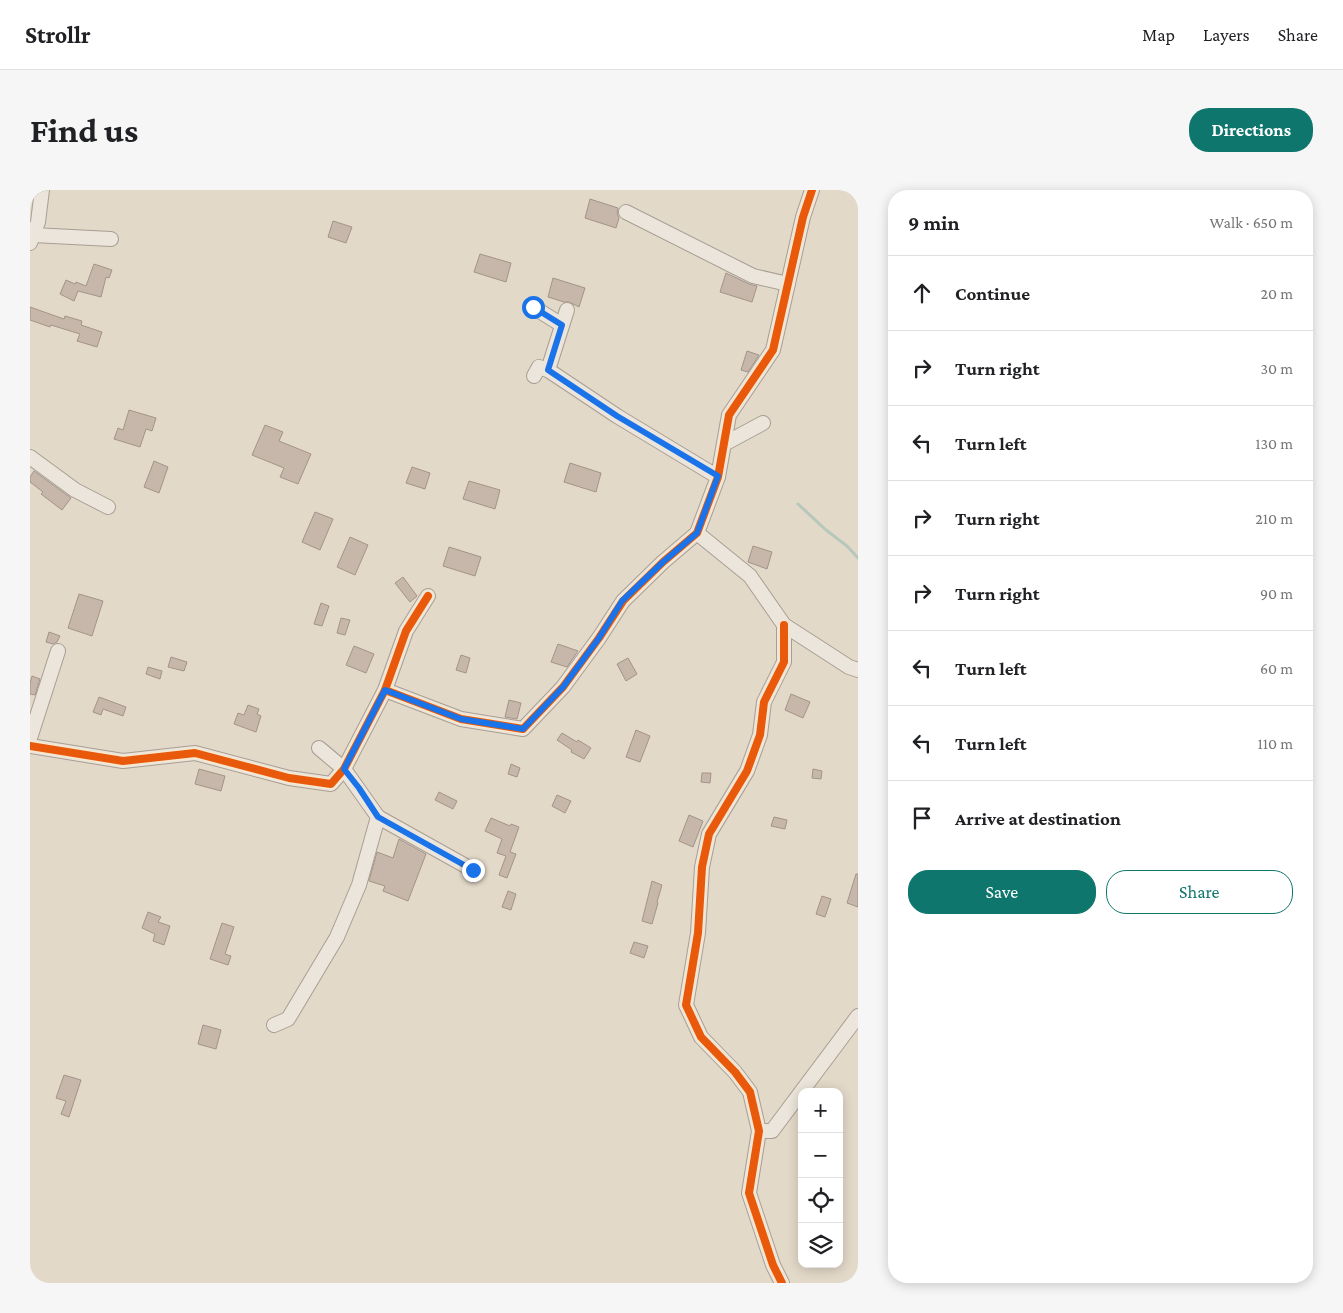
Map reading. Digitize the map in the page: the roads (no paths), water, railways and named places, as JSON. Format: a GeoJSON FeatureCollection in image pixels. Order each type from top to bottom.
{"type":"FeatureCollection","features":[{"type":"Feature","properties":{"kind":"street"},"geometry":{"type":"LineString","coordinates":[[42,190],[38,222],[32,240],[111,239]]}},
{"type":"Feature","properties":{"kind":"street"},"geometry":{"type":"LineString","coordinates":[[385,690],[461,719],[523,729],[563,687],[599,638],[622,601],[697,533],[718,476],[729,415],[774,350],[803,217],[812,190]]}},
{"type":"Feature","properties":{"kind":"street"},"geometry":{"type":"LineString","coordinates":[[626,212],[753,276],[788,284]]}},
{"type":"Feature","properties":{"kind":"street"},"geometry":{"type":"LineString","coordinates":[[533,307],[562,325]]}},
{"type":"Feature","properties":{"kind":"street"},"geometry":{"type":"LineString","coordinates":[[548,370],[567,310]]}},
{"type":"Feature","properties":{"kind":"street"},"geometry":{"type":"LineString","coordinates":[[534,376],[539,367],[548,370],[617,416],[718,476]]}},
{"type":"Feature","properties":{"kind":"street"},"geometry":{"type":"LineString","coordinates":[[724,444],[763,423]]}},
{"type":"Feature","properties":{"kind":"street"},"geometry":{"type":"LineString","coordinates":[[30,457],[75,490],[108,507]]}},
{"type":"Feature","properties":{"kind":"street"},"geometry":{"type":"LineString","coordinates":[[697,533],[750,576],[784,625],[849,667],[858,670]]}},
{"type":"Feature","properties":{"kind":"street"},"geometry":{"type":"LineString","coordinates":[[30,746],[123,761],[195,753],[289,778],[331,784],[344,769],[385,690],[406,631],[428,596]]}},
{"type":"Feature","properties":{"kind":"street"},"geometry":{"type":"LineString","coordinates":[[782,1283],[773,1265],[749,1193],[759,1131],[750,1092],[735,1072],[701,1037],[686,1005],[698,932],[702,867],[709,834],[747,771],[760,735],[764,702],[784,662],[784,625]]}},
{"type":"Feature","properties":{"kind":"street"},"geometry":{"type":"LineString","coordinates":[[30,738],[58,651]]}},
{"type":"Feature","properties":{"kind":"street"},"geometry":{"type":"LineString","coordinates":[[319,748],[344,769],[378,817],[473,870]]}},
{"type":"Feature","properties":{"kind":"street"},"geometry":{"type":"LineString","coordinates":[[274,1025],[288,1019],[337,938],[359,885],[378,817]]}},
{"type":"Feature","properties":{"kind":"street"},"geometry":{"type":"LineString","coordinates":[[759,1131],[772,1130],[858,1016]]}},
{"type":"Feature","properties":{"kind":"waterway"},"geometry":{"type":"LineString","coordinates":[[798,504],[826,530],[847,546],[858,558]]}}]}
